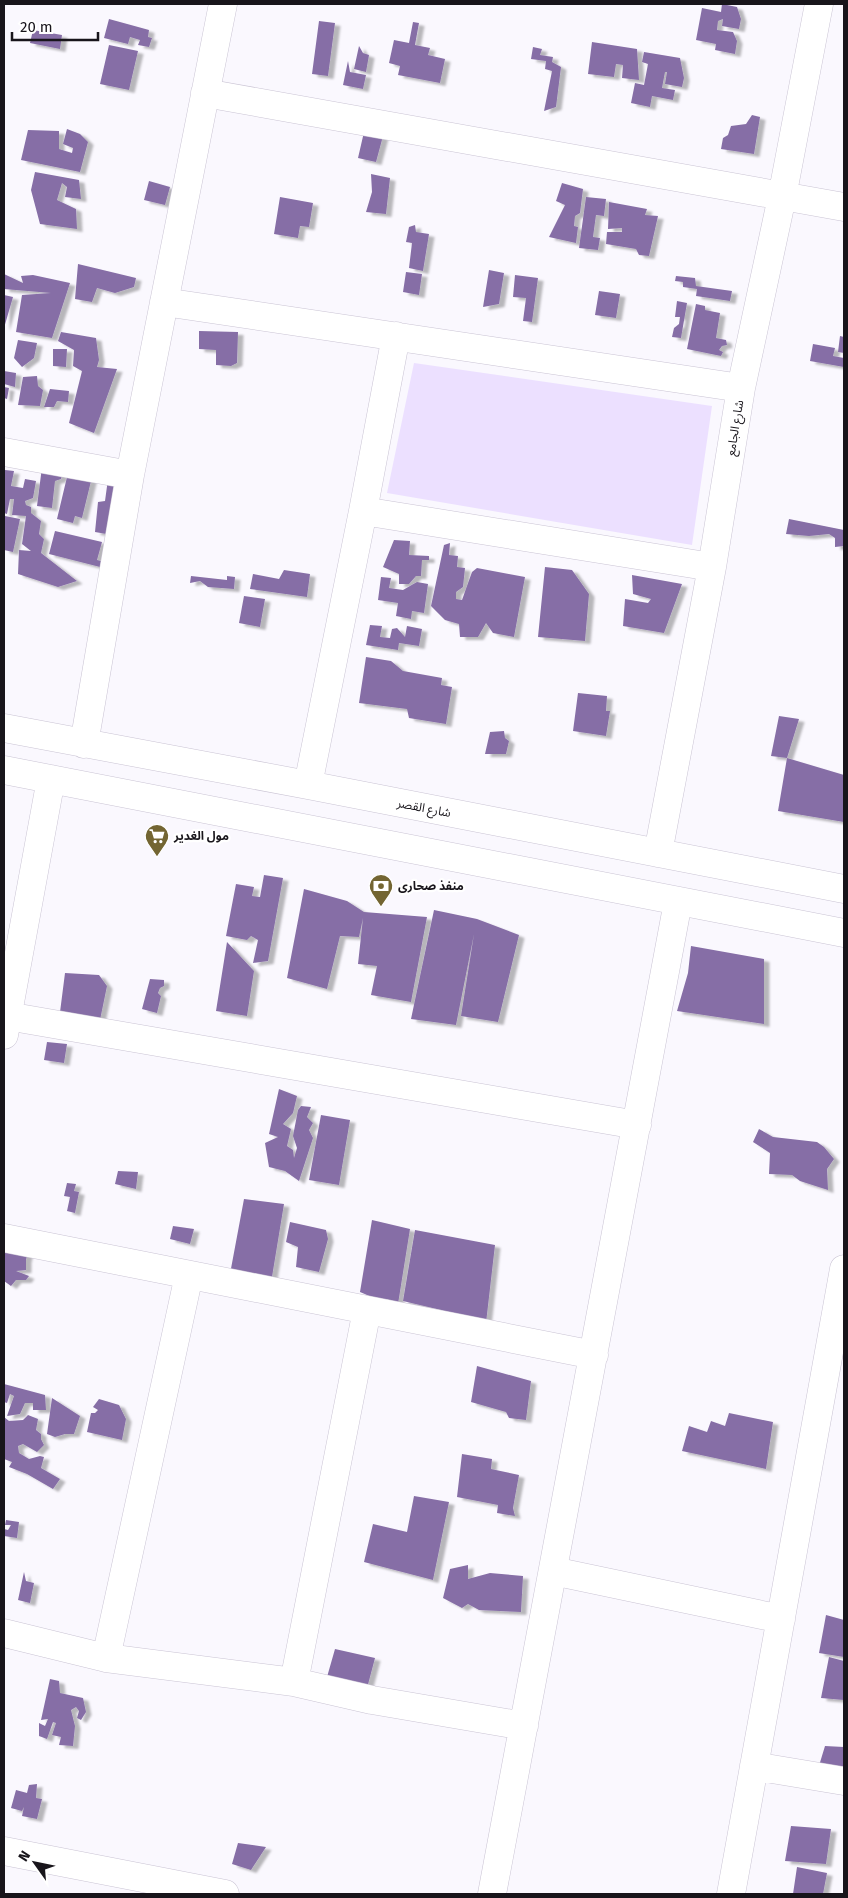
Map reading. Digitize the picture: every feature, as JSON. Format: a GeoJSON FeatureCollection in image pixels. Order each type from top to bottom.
{"type":"FeatureCollection","features":[{"type":"Feature","properties":{"kind":"street"},"geometry":{"type":"LineString","coordinates":[[84,744],[130,475],[223,4]]}},
{"type":"Feature","properties":{"kind":"street","name":"شارع الجامع"},"geometry":{"type":"LineString","coordinates":[[658,853],[712,566],[742,388],[819,4]]}},
{"type":"Feature","properties":{"kind":"street"},"geometry":{"type":"LineString","coordinates":[[205,94],[844,207]]}},
{"type":"Feature","properties":{"kind":"street"},"geometry":{"type":"LineString","coordinates":[[164,302],[742,388]]}},
{"type":"Feature","properties":{"kind":"street"},"geometry":{"type":"LineString","coordinates":[[308,785],[396,336]]}},
{"type":"Feature","properties":{"kind":"street"},"geometry":{"type":"LineString","coordinates":[[4,452],[130,475]]}},
{"type":"Feature","properties":{"kind":"street"},"geometry":{"type":"LineString","coordinates":[[363,511],[712,566]]}},
{"type":"Feature","properties":{"kind":"street","name":"شارع القصر"},"geometry":{"type":"LineString","coordinates":[[4,728],[308,785],[844,890]]}},
{"type":"Feature","properties":{"kind":"street"},"geometry":{"type":"LineString","coordinates":[[4,770],[844,933]]}},
{"type":"Feature","properties":{"kind":"street"},"geometry":{"type":"LineString","coordinates":[[51,779],[6,1026],[637,1125]]}},
{"type":"Feature","properties":{"kind":"street"},"geometry":{"type":"LineString","coordinates":[[492,1894],[678,902]]}},
{"type":"Feature","properties":{"kind":"street"},"geometry":{"type":"LineString","coordinates":[[4,1238],[594,1355]]}},
{"type":"Feature","properties":{"kind":"street"},"geometry":{"type":"LineString","coordinates":[[731,1894],[844,1269]]}},
{"type":"Feature","properties":{"kind":"street"},"geometry":{"type":"LineString","coordinates":[[106,1658],[189,1275]]}},
{"type":"Feature","properties":{"kind":"street"},"geometry":{"type":"LineString","coordinates":[[294,1682],[367,1310]]}},
{"type":"Feature","properties":{"kind":"street"},"geometry":{"type":"LineString","coordinates":[[553,1571],[781,1619]]}},
{"type":"Feature","properties":{"kind":"street"},"geometry":{"type":"LineString","coordinates":[[4,1634],[106,1658],[294,1682],[372,1700],[524,1726]]}},
{"type":"Feature","properties":{"kind":"street"},"geometry":{"type":"LineString","coordinates":[[754,1766],[844,1781]]}},
{"type":"Feature","properties":{"kind":"street"},"geometry":{"type":"LineString","coordinates":[[4,1851],[225,1894]]}},
{"type":"Feature","properties":{"kind":"shaded area"},"geometry":{"type":"Polygon","coordinates":[[[414,363],[712,406],[692,545],[387,493],[414,363]]]}},
{"type":"Feature","properties":{"kind":"building"},"geometry":{"type":"Polygon","coordinates":[[[722,4],[737,7],[741,19],[739,29],[722,26],[723,19],[718,21],[717,30],[733,32],[737,41],[735,54],[715,50],[716,44],[696,40],[702,8],[721,12],[722,4]]]}},
{"type":"Feature","properties":{"kind":"building"},"geometry":{"type":"Polygon","coordinates":[[[109,19],[149,30],[148,37],[152,38],[149,47],[138,45],[140,40],[130,37],[128,44],[104,38],[109,19]]]}},
{"type":"Feature","properties":{"kind":"building"},"geometry":{"type":"Polygon","coordinates":[[[319,21],[335,23],[328,76],[312,74],[319,21]]]}},
{"type":"Feature","properties":{"kind":"building"},"geometry":{"type":"Polygon","coordinates":[[[413,22],[419,23],[415,45],[430,48],[428,55],[445,59],[440,83],[398,75],[400,66],[389,63],[394,40],[409,43],[413,22]]]}},
{"type":"Feature","properties":{"kind":"building"},"geometry":{"type":"Polygon","coordinates":[[[33,30],[62,35],[60,49],[30,43],[33,30]]]}},
{"type":"Feature","properties":{"kind":"building"},"geometry":{"type":"Polygon","coordinates":[[[592,42],[637,49],[639,80],[622,78],[623,65],[616,64],[614,77],[588,74],[592,42]]]}},
{"type":"Feature","properties":{"kind":"building"},"geometry":{"type":"Polygon","coordinates":[[[109,45],[138,51],[129,90],[100,84],[109,45]]]}},
{"type":"Feature","properties":{"kind":"building"},"geometry":{"type":"Polygon","coordinates":[[[359,46],[363,53],[369,55],[366,72],[354,69],[359,46]]]}},
{"type":"Feature","properties":{"kind":"building"},"geometry":{"type":"Polygon","coordinates":[[[533,47],[542,49],[540,55],[553,57],[552,62],[561,67],[556,107],[544,111],[552,71],[545,69],[546,61],[531,59],[533,47]]]}},
{"type":"Feature","properties":{"kind":"building"},"geometry":{"type":"Polygon","coordinates":[[[644,52],[680,58],[684,78],[682,87],[665,84],[667,72],[665,72],[662,88],[675,90],[673,100],[652,96],[650,107],[631,103],[635,83],[644,85],[648,64],[642,62],[644,52]]]}},
{"type":"Feature","properties":{"kind":"building"},"geometry":{"type":"Polygon","coordinates":[[[348,61],[350,72],[366,75],[363,89],[343,85],[348,61]]]}},
{"type":"Feature","properties":{"kind":"building"},"geometry":{"type":"Polygon","coordinates":[[[752,115],[760,117],[754,154],[721,149],[723,138],[728,135],[731,126],[746,124],[752,115]]]}},
{"type":"Feature","properties":{"kind":"building"},"geometry":{"type":"Polygon","coordinates":[[[67,129],[80,134],[88,142],[80,172],[21,160],[28,130],[59,131],[59,149],[72,153],[73,148],[63,144],[67,129]]]}},
{"type":"Feature","properties":{"kind":"building"},"geometry":{"type":"Polygon","coordinates":[[[364,132],[383,136],[376,162],[358,158],[364,132]]]}},
{"type":"Feature","properties":{"kind":"building"},"geometry":{"type":"Polygon","coordinates":[[[35,172],[79,180],[81,199],[65,197],[67,187],[62,183],[57,200],[76,209],[77,229],[40,224],[31,190],[35,172]]]}},
{"type":"Feature","properties":{"kind":"building"},"geometry":{"type":"Polygon","coordinates":[[[371,174],[390,178],[386,214],[366,212],[372,192],[371,174]]]}},
{"type":"Feature","properties":{"kind":"building"},"geometry":{"type":"Polygon","coordinates":[[[149,181],[170,187],[165,205],[144,200],[149,181]]]}},
{"type":"Feature","properties":{"kind":"building"},"geometry":{"type":"Polygon","coordinates":[[[562,183],[583,189],[580,213],[575,216],[574,226],[578,227],[576,243],[549,237],[565,205],[556,201],[562,183]]]}},
{"type":"Feature","properties":{"kind":"building"},"geometry":{"type":"Polygon","coordinates":[[[280,197],[313,203],[309,227],[300,226],[298,238],[274,234],[280,197]]]}},
{"type":"Feature","properties":{"kind":"building"},"geometry":{"type":"Polygon","coordinates":[[[586,197],[606,199],[604,216],[596,215],[593,237],[600,238],[598,250],[579,248],[586,197]]]}},
{"type":"Feature","properties":{"kind":"building"},"geometry":{"type":"Polygon","coordinates":[[[609,202],[647,209],[645,215],[658,216],[649,256],[639,255],[636,249],[606,244],[607,232],[622,232],[622,228],[608,229],[609,202]]]}},
{"type":"Feature","properties":{"kind":"building"},"geometry":{"type":"Polygon","coordinates":[[[415,225],[416,232],[429,234],[423,271],[409,268],[412,243],[406,242],[409,227],[415,225]]]}},
{"type":"Feature","properties":{"kind":"building"},"geometry":{"type":"Polygon","coordinates":[[[78,264],[136,278],[134,287],[115,293],[97,288],[92,302],[75,299],[78,264]]]}},
{"type":"Feature","properties":{"kind":"building"},"geometry":{"type":"Polygon","coordinates":[[[489,270],[504,273],[499,304],[483,307],[489,270]]]}},
{"type":"Feature","properties":{"kind":"building"},"geometry":{"type":"Polygon","coordinates":[[[406,272],[422,274],[419,295],[403,292],[406,272]]]}},
{"type":"Feature","properties":{"kind":"building"},"geometry":{"type":"Polygon","coordinates":[[[4,274],[23,283],[21,276],[33,275],[70,283],[52,338],[16,332],[22,295],[51,293],[4,289],[4,274]]]}},
{"type":"Feature","properties":{"kind":"building"},"geometry":{"type":"Polygon","coordinates":[[[515,275],[538,278],[532,322],[523,321],[526,298],[513,297],[515,275]]]}},
{"type":"Feature","properties":{"kind":"building"},"geometry":{"type":"Polygon","coordinates":[[[676,276],[695,278],[696,286],[732,291],[730,301],[696,296],[697,289],[683,287],[683,282],[675,281],[676,276]]]}},
{"type":"Feature","properties":{"kind":"building"},"geometry":{"type":"Polygon","coordinates":[[[599,291],[620,294],[616,318],[595,315],[599,291]]]}},
{"type":"Feature","properties":{"kind":"building"},"geometry":{"type":"Polygon","coordinates":[[[4,295],[13,297],[4,328],[4,295]]]}},
{"type":"Feature","properties":{"kind":"building"},"geometry":{"type":"Polygon","coordinates":[[[677,301],[687,303],[681,338],[672,337],[674,328],[679,324],[680,317],[675,317],[677,301]]]}},
{"type":"Feature","properties":{"kind":"building"},"geometry":{"type":"Polygon","coordinates":[[[696,304],[705,306],[705,310],[720,313],[716,338],[726,340],[727,345],[722,346],[719,350],[723,352],[721,356],[687,349],[696,304]]]}},
{"type":"Feature","properties":{"kind":"building"},"geometry":{"type":"Polygon","coordinates":[[[199,331],[238,332],[237,363],[231,366],[216,365],[216,350],[199,349],[199,331]]]}},
{"type":"Feature","properties":{"kind":"building"},"geometry":{"type":"Polygon","coordinates":[[[61,332],[96,338],[99,360],[97,367],[117,369],[94,433],[69,423],[82,371],[73,366],[74,350],[58,341],[61,332]]]}},
{"type":"Feature","properties":{"kind":"building"},"geometry":{"type":"Polygon","coordinates":[[[840,336],[844,337],[844,353],[838,352],[840,336]]]}},
{"type":"Feature","properties":{"kind":"building"},"geometry":{"type":"Polygon","coordinates":[[[18,340],[37,343],[34,358],[22,367],[14,358],[18,340]]]}},
{"type":"Feature","properties":{"kind":"building"},"geometry":{"type":"Polygon","coordinates":[[[813,344],[835,348],[833,356],[844,358],[844,367],[810,361],[813,344]]]}},
{"type":"Feature","properties":{"kind":"building"},"geometry":{"type":"Polygon","coordinates":[[[53,349],[67,349],[66,367],[53,366],[53,349]]]}},
{"type":"Feature","properties":{"kind":"building"},"geometry":{"type":"Polygon","coordinates":[[[4,371],[16,373],[15,387],[4,384],[4,371]]]}},
{"type":"Feature","properties":{"kind":"building"},"geometry":{"type":"Polygon","coordinates":[[[37,376],[38,386],[43,390],[40,406],[18,405],[23,377],[37,376]]]}},
{"type":"Feature","properties":{"kind":"building"},"geometry":{"type":"Polygon","coordinates":[[[4,387],[9,388],[7,399],[4,398],[4,387]]]}},
{"type":"Feature","properties":{"kind":"building"},"geometry":{"type":"Polygon","coordinates":[[[50,389],[69,391],[68,402],[57,401],[54,407],[44,407],[50,389]]]}},
{"type":"Feature","properties":{"kind":"building"},"geometry":{"type":"Polygon","coordinates":[[[42,467],[63,470],[61,479],[55,481],[52,508],[37,506],[42,467]]]}},
{"type":"Feature","properties":{"kind":"building"},"geometry":{"type":"Polygon","coordinates":[[[5,470],[14,471],[11,486],[23,488],[25,479],[36,481],[33,498],[25,501],[26,505],[31,507],[31,513],[41,521],[39,534],[44,539],[41,553],[77,581],[58,587],[18,574],[19,550],[31,551],[22,544],[26,516],[12,515],[14,499],[10,499],[7,514],[4,513],[5,470]]]}},
{"type":"Feature","properties":{"kind":"building"},"geometry":{"type":"Polygon","coordinates":[[[71,473],[78,480],[83,475],[92,477],[82,518],[75,516],[73,523],[57,519],[67,477],[71,473]]]}},
{"type":"Feature","properties":{"kind":"building"},"geometry":{"type":"Polygon","coordinates":[[[108,479],[122,484],[118,536],[95,532],[98,502],[105,501],[108,479]]]}},
{"type":"Feature","properties":{"kind":"building"},"geometry":{"type":"Polygon","coordinates":[[[5,516],[20,519],[13,552],[4,550],[5,516]]]}},
{"type":"Feature","properties":{"kind":"building"},"geometry":{"type":"Polygon","coordinates":[[[789,519],[844,530],[844,546],[835,547],[835,538],[829,534],[809,536],[786,534],[789,519]]]}},
{"type":"Feature","properties":{"kind":"building"},"geometry":{"type":"Polygon","coordinates":[[[55,531],[102,542],[97,560],[109,563],[108,569],[49,554],[55,531]]]}},
{"type":"Feature","properties":{"kind":"building"},"geometry":{"type":"Polygon","coordinates":[[[394,540],[410,541],[409,555],[429,556],[429,560],[422,560],[421,576],[416,576],[409,584],[399,584],[399,574],[383,567],[394,540]]]}},
{"type":"Feature","properties":{"kind":"building"},"geometry":{"type":"Polygon","coordinates":[[[450,543],[449,555],[458,556],[457,567],[465,568],[463,587],[456,592],[456,599],[462,600],[472,572],[477,568],[525,577],[514,637],[493,633],[486,623],[478,637],[460,637],[459,624],[445,620],[431,606],[444,545],[450,543]]]}},
{"type":"Feature","properties":{"kind":"building"},"geometry":{"type":"Polygon","coordinates":[[[545,567],[572,570],[589,594],[585,641],[538,637],[545,567]]]}},
{"type":"Feature","properties":{"kind":"building"},"geometry":{"type":"Polygon","coordinates":[[[284,570],[310,574],[307,597],[250,589],[253,574],[279,579],[284,570]]]}},
{"type":"Feature","properties":{"kind":"building"},"geometry":{"type":"Polygon","coordinates":[[[632,575],[682,584],[664,633],[623,626],[625,599],[648,603],[651,599],[633,594],[632,575]]]}},
{"type":"Feature","properties":{"kind":"building"},"geometry":{"type":"Polygon","coordinates":[[[191,576],[227,580],[227,576],[235,577],[234,589],[208,587],[200,581],[190,583],[191,576]]]}},
{"type":"Feature","properties":{"kind":"building"},"geometry":{"type":"Polygon","coordinates":[[[381,577],[391,578],[389,588],[403,590],[417,582],[428,584],[424,613],[412,611],[411,619],[396,616],[398,603],[378,600],[381,577]]]}},
{"type":"Feature","properties":{"kind":"building"},"geometry":{"type":"Polygon","coordinates":[[[244,596],[265,599],[260,627],[239,623],[244,596]]]}},
{"type":"Feature","properties":{"kind":"building"},"geometry":{"type":"Polygon","coordinates":[[[370,625],[382,626],[380,637],[390,638],[392,629],[397,628],[405,637],[407,626],[422,629],[419,646],[399,643],[398,650],[366,645],[370,625]]]}},
{"type":"Feature","properties":{"kind":"building"},"geometry":{"type":"Polygon","coordinates":[[[366,657],[391,661],[403,671],[442,678],[441,685],[452,687],[446,724],[409,718],[407,709],[359,703],[366,657]]]}},
{"type":"Feature","properties":{"kind":"building"},"geometry":{"type":"Polygon","coordinates":[[[578,693],[607,696],[606,711],[610,711],[606,736],[573,731],[578,693]]]}},
{"type":"Feature","properties":{"kind":"building"},"geometry":{"type":"Polygon","coordinates":[[[779,716],[799,719],[787,758],[771,756],[779,716]]]}},
{"type":"Feature","properties":{"kind":"building"},"geometry":{"type":"Polygon","coordinates":[[[504,731],[505,738],[509,741],[506,754],[485,754],[490,732],[504,731]]]}},
{"type":"Feature","properties":{"kind":"building"},"geometry":{"type":"Polygon","coordinates":[[[787,758],[844,775],[844,822],[778,811],[787,758]]]}},
{"type":"Feature","properties":{"kind":"building"},"geometry":{"type":"Polygon","coordinates":[[[264,875],[283,878],[268,961],[253,963],[258,940],[251,936],[247,940],[226,936],[236,884],[254,887],[252,896],[260,897],[264,875]]]}},
{"type":"Feature","properties":{"kind":"building"},"geometry":{"type":"Polygon","coordinates":[[[304,889],[347,901],[364,912],[427,917],[411,1002],[371,995],[377,966],[358,964],[363,918],[359,937],[340,936],[327,989],[287,978],[304,889]]]}},
{"type":"Feature","properties":{"kind":"building"},"geometry":{"type":"Polygon","coordinates":[[[434,910],[477,919],[519,935],[498,1022],[461,1016],[474,934],[456,1025],[411,1019],[434,910]]]}},
{"type":"Feature","properties":{"kind":"building"},"geometry":{"type":"Polygon","coordinates":[[[227,942],[254,971],[247,1016],[216,1011],[227,942]]]}},
{"type":"Feature","properties":{"kind":"building"},"geometry":{"type":"Polygon","coordinates":[[[691,946],[764,959],[764,1024],[677,1011],[688,973],[691,946]]]}},
{"type":"Feature","properties":{"kind":"building"},"geometry":{"type":"Polygon","coordinates":[[[65,973],[99,975],[107,986],[99,1025],[78,1014],[59,1020],[65,973]]]}},
{"type":"Feature","properties":{"kind":"building"},"geometry":{"type":"Polygon","coordinates":[[[150,979],[164,980],[164,986],[160,988],[158,993],[161,996],[157,1013],[142,1009],[150,979]]]}},
{"type":"Feature","properties":{"kind":"building"},"geometry":{"type":"Polygon","coordinates":[[[47,1042],[67,1044],[64,1063],[44,1060],[47,1042]]]}},
{"type":"Feature","properties":{"kind":"building"},"geometry":{"type":"Polygon","coordinates":[[[279,1089],[297,1096],[293,1113],[283,1124],[291,1129],[287,1146],[293,1150],[294,1158],[297,1148],[293,1136],[298,1110],[301,1106],[311,1107],[307,1117],[313,1123],[309,1130],[313,1138],[299,1181],[285,1171],[269,1167],[265,1143],[278,1137],[269,1134],[279,1089]]]}},
{"type":"Feature","properties":{"kind":"building"},"geometry":{"type":"Polygon","coordinates":[[[321,1115],[350,1120],[339,1185],[309,1180],[321,1115]]]}},
{"type":"Feature","properties":{"kind":"building"},"geometry":{"type":"Polygon","coordinates":[[[759,1129],[773,1137],[817,1142],[824,1147],[834,1159],[827,1169],[828,1190],[800,1181],[792,1175],[769,1174],[770,1153],[753,1142],[759,1129]]]}},
{"type":"Feature","properties":{"kind":"building"},"geometry":{"type":"Polygon","coordinates":[[[118,1171],[138,1172],[136,1189],[115,1184],[118,1171]]]}},
{"type":"Feature","properties":{"kind":"building"},"geometry":{"type":"Polygon","coordinates":[[[67,1183],[76,1184],[74,1191],[79,1192],[75,1213],[67,1211],[70,1197],[64,1196],[67,1183]]]}},
{"type":"Feature","properties":{"kind":"building"},"geometry":{"type":"Polygon","coordinates":[[[244,1199],[284,1204],[271,1283],[230,1274],[244,1199]]]}},
{"type":"Feature","properties":{"kind":"building"},"geometry":{"type":"Polygon","coordinates":[[[372,1220],[410,1229],[398,1304],[387,1299],[379,1300],[360,1292],[372,1220]]]}},
{"type":"Feature","properties":{"kind":"building"},"geometry":{"type":"Polygon","coordinates":[[[290,1222],[326,1230],[328,1239],[319,1272],[296,1267],[298,1247],[286,1242],[290,1222]]]}},
{"type":"Feature","properties":{"kind":"building"},"geometry":{"type":"Polygon","coordinates":[[[173,1226],[194,1229],[190,1244],[170,1239],[173,1226]]]}},
{"type":"Feature","properties":{"kind":"building"},"geometry":{"type":"Polygon","coordinates":[[[415,1230],[495,1245],[486,1323],[462,1320],[441,1310],[403,1301],[415,1230]]]}},
{"type":"Feature","properties":{"kind":"building"},"geometry":{"type":"Polygon","coordinates":[[[4,1247],[28,1251],[26,1270],[16,1271],[29,1276],[26,1280],[16,1280],[11,1286],[4,1281],[4,1247]]]}},
{"type":"Feature","properties":{"kind":"building"},"geometry":{"type":"Polygon","coordinates":[[[477,1366],[531,1381],[526,1420],[509,1418],[506,1412],[471,1402],[477,1366]]]}},
{"type":"Feature","properties":{"kind":"building"},"geometry":{"type":"Polygon","coordinates":[[[4,1384],[45,1395],[46,1410],[33,1410],[33,1403],[25,1403],[20,1414],[7,1416],[14,1396],[10,1394],[7,1403],[4,1402],[4,1384]]]}},
{"type":"Feature","properties":{"kind":"building"},"geometry":{"type":"Polygon","coordinates":[[[52,1398],[80,1416],[74,1434],[55,1437],[47,1434],[52,1398]]]}},
{"type":"Feature","properties":{"kind":"building"},"geometry":{"type":"Polygon","coordinates":[[[99,1399],[119,1405],[126,1419],[122,1440],[87,1432],[91,1413],[95,1413],[98,1410],[93,1407],[99,1399]]]}},
{"type":"Feature","properties":{"kind":"building"},"geometry":{"type":"Polygon","coordinates":[[[729,1413],[773,1422],[766,1469],[682,1451],[689,1426],[707,1432],[711,1421],[725,1426],[729,1413]]]}},
{"type":"Feature","properties":{"kind":"building"},"geometry":{"type":"Polygon","coordinates":[[[28,1415],[38,1419],[36,1430],[41,1434],[44,1445],[37,1452],[23,1444],[18,1446],[19,1453],[29,1459],[40,1456],[44,1457],[41,1468],[60,1479],[53,1489],[27,1474],[9,1467],[12,1462],[4,1459],[4,1417],[9,1421],[23,1420],[28,1415]]]}},
{"type":"Feature","properties":{"kind":"building"},"geometry":{"type":"Polygon","coordinates":[[[462,1454],[492,1459],[491,1469],[519,1475],[513,1508],[515,1516],[497,1513],[498,1505],[457,1497],[462,1454]]]}},
{"type":"Feature","properties":{"kind":"building"},"geometry":{"type":"Polygon","coordinates":[[[414,1496],[449,1502],[433,1580],[364,1562],[373,1524],[407,1532],[414,1496]]]}},
{"type":"Feature","properties":{"kind":"building"},"geometry":{"type":"Polygon","coordinates":[[[6,1520],[19,1522],[17,1538],[4,1536],[4,1529],[8,1530],[11,1525],[5,1525],[6,1520]]]}},
{"type":"Feature","properties":{"kind":"building"},"geometry":{"type":"Polygon","coordinates":[[[468,1565],[468,1579],[490,1573],[523,1576],[521,1612],[479,1610],[468,1604],[462,1608],[443,1598],[450,1569],[468,1565]]]}},
{"type":"Feature","properties":{"kind":"building"},"geometry":{"type":"Polygon","coordinates":[[[24,1572],[26,1581],[34,1583],[30,1603],[18,1600],[24,1572]]]}},
{"type":"Feature","properties":{"kind":"building"},"geometry":{"type":"Polygon","coordinates":[[[826,1615],[844,1620],[844,1657],[819,1653],[826,1615]]]}},
{"type":"Feature","properties":{"kind":"building"},"geometry":{"type":"Polygon","coordinates":[[[335,1649],[375,1658],[366,1692],[325,1684],[335,1649]]]}},
{"type":"Feature","properties":{"kind":"building"},"geometry":{"type":"Polygon","coordinates":[[[829,1657],[844,1661],[844,1700],[821,1698],[829,1657]]]}},
{"type":"Feature","properties":{"kind":"building"},"geometry":{"type":"Polygon","coordinates":[[[50,1679],[59,1681],[60,1693],[83,1698],[86,1712],[81,1720],[77,1718],[79,1711],[76,1707],[71,1710],[75,1726],[73,1746],[59,1745],[61,1737],[52,1735],[56,1723],[53,1722],[47,1739],[39,1736],[39,1723],[45,1726],[48,1719],[41,1720],[50,1679]]]}},
{"type":"Feature","properties":{"kind":"building"},"geometry":{"type":"Polygon","coordinates":[[[825,1746],[844,1747],[844,1775],[818,1769],[825,1746]]]}},
{"type":"Feature","properties":{"kind":"building"},"geometry":{"type":"Polygon","coordinates":[[[37,1784],[36,1798],[42,1799],[37,1819],[22,1816],[24,1807],[22,1811],[11,1808],[16,1790],[27,1793],[29,1785],[37,1784]]]}},
{"type":"Feature","properties":{"kind":"building"},"geometry":{"type":"Polygon","coordinates":[[[791,1826],[831,1829],[826,1864],[785,1861],[791,1826]]]}},
{"type":"Feature","properties":{"kind":"building"},"geometry":{"type":"Polygon","coordinates":[[[238,1843],[266,1847],[251,1870],[232,1864],[238,1843]]]}},
{"type":"Feature","properties":{"kind":"building"},"geometry":{"type":"Polygon","coordinates":[[[797,1867],[827,1873],[823,1894],[793,1894],[797,1867]]]}},
{"type":"Feature","properties":{"kind":"place","name":"مول الغدير"},"geometry":{"type":"Point","coordinates":[157,857]}},
{"type":"Feature","properties":{"kind":"place","name":"منفذ صحارى"},"geometry":{"type":"Point","coordinates":[381,907]}}]}
